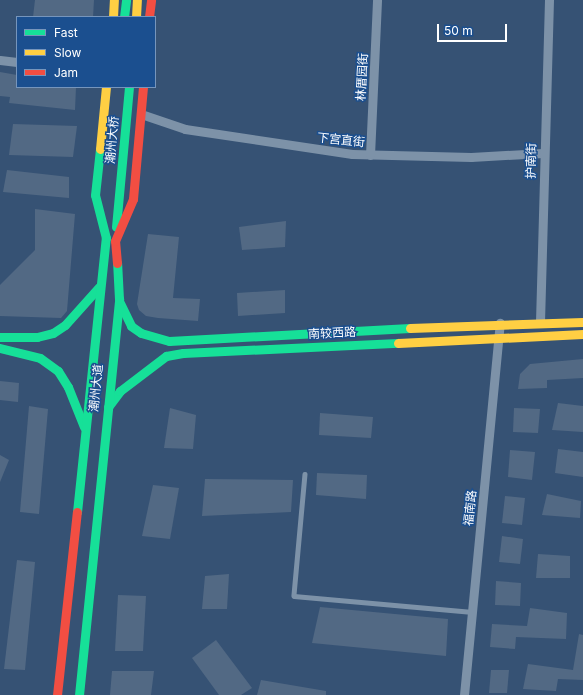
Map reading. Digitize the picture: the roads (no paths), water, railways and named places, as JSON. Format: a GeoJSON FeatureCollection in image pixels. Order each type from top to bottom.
{"type":"FeatureCollection","features":[{"type":"Feature","properties":{"kind":"main road"},"geometry":{"type":"LineString","coordinates":[[113,16],[114,0]]}},
{"type":"Feature","properties":{"kind":"main road"},"geometry":{"type":"LineString","coordinates":[[124,16],[126,0]]}},
{"type":"Feature","properties":{"kind":"main road"},"geometry":{"type":"LineString","coordinates":[[136,16],[137,0]]}},
{"type":"Feature","properties":{"kind":"main road"},"geometry":{"type":"LineString","coordinates":[[149,16],[151,0]]}},
{"type":"Feature","properties":{"kind":"main road","name":"潮州大道"},"geometry":{"type":"LineString","coordinates":[[79,695],[106,412],[119,300],[110,239],[95,194],[106,88]]}},
{"type":"Feature","properties":{"kind":"main road","name":"潮州大桥"},"geometry":{"type":"LineString","coordinates":[[110,239],[119,196],[129,88]]}},
{"type":"Feature","properties":{"kind":"main road","name":"潮州大道"},"geometry":{"type":"LineString","coordinates":[[56,695],[99,287],[110,239],[133,199],[143,88]]}},
{"type":"Feature","properties":{"kind":"main road"},"geometry":{"type":"LineString","coordinates":[[108,202],[110,239]]}},
{"type":"Feature","properties":{"kind":"main road"},"geometry":{"type":"LineString","coordinates":[[0,337],[37,337],[53,333],[65,325],[99,287]]}},
{"type":"Feature","properties":{"kind":"main road","name":"南较西路"},"geometry":{"type":"LineString","coordinates":[[119,300],[125,318],[131,326],[141,333],[169,341],[500,323],[583,322]]}},
{"type":"Feature","properties":{"kind":"main road","name":"南较西路"},"geometry":{"type":"LineString","coordinates":[[106,412],[120,391],[166,356],[499,336],[583,334]]}},
{"type":"Feature","properties":{"kind":"main road"},"geometry":{"type":"LineString","coordinates":[[0,348],[40,358],[58,372],[68,386],[84,427]]}},
{"type":"Feature","properties":{"kind":"street","name":"林厝园街"},"geometry":{"type":"LineString","coordinates":[[370,155],[377,0]]}},
{"type":"Feature","properties":{"kind":"street","name":"护南街"},"geometry":{"type":"LineString","coordinates":[[540,322],[549,0]]}},
{"type":"Feature","properties":{"kind":"street"},"geometry":{"type":"LineString","coordinates":[[0,60],[16,62]]}},
{"type":"Feature","properties":{"kind":"street","name":"下宫直街"},"geometry":{"type":"LineString","coordinates":[[141,114],[185,129],[352,154],[471,157],[544,153]]}},
{"type":"Feature","properties":{"kind":"street","name":"福南路"},"geometry":{"type":"LineString","coordinates":[[464,695],[500,323]]}},
{"type":"Feature","properties":{"kind":"lane"},"geometry":{"type":"LineString","coordinates":[[305,474],[294,596],[472,612]]}}]}
